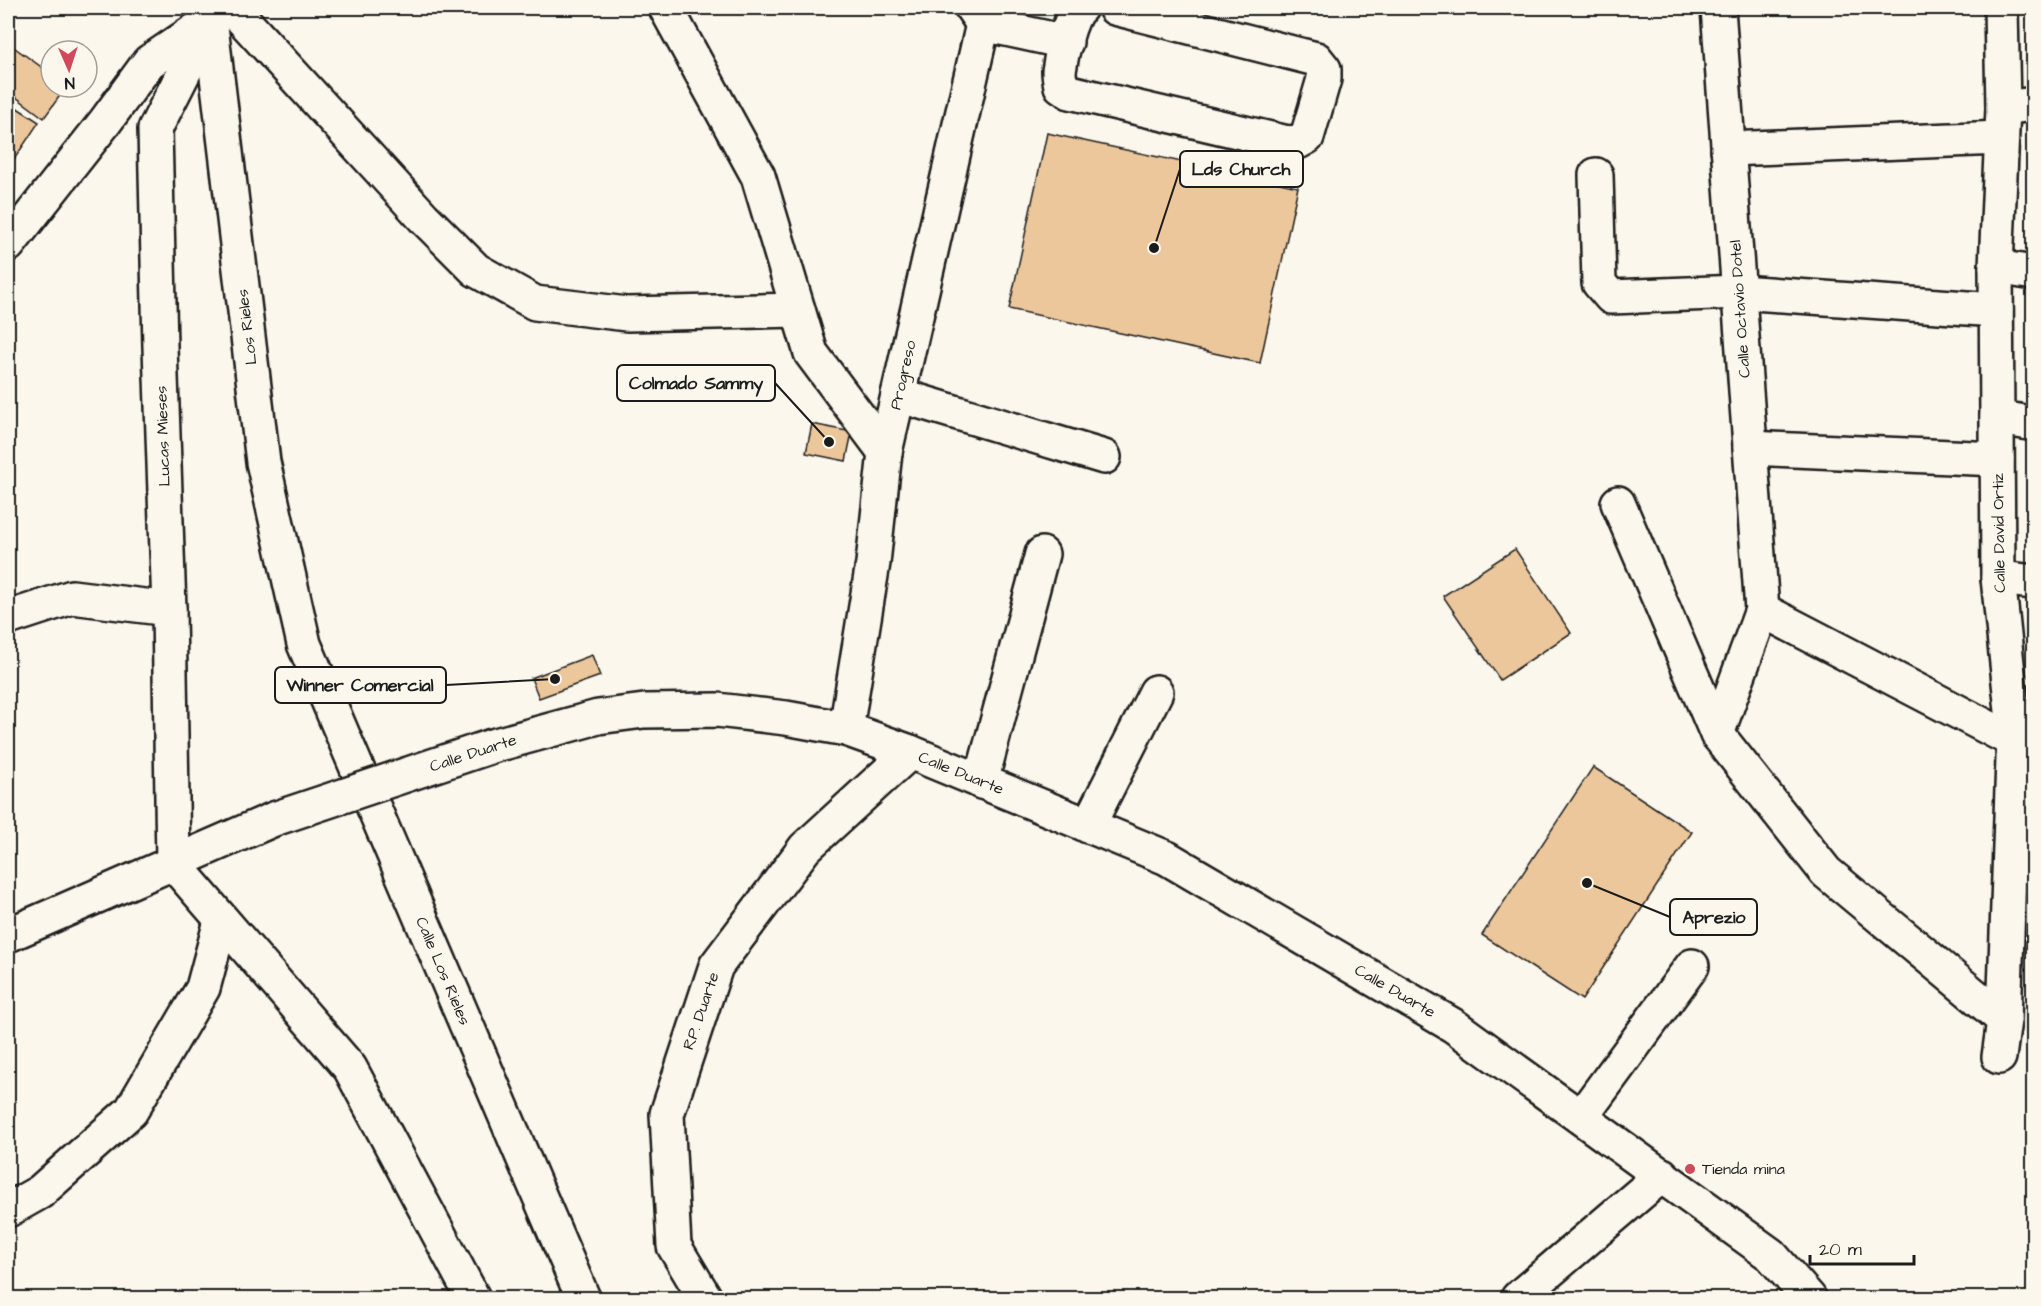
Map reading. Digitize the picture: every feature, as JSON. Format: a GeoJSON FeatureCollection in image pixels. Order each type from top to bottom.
{"type":"FeatureCollection","features":[{"type":"Feature","properties":{"kind":"street"},"geometry":{"type":"LineString","coordinates":[[666,8],[758,176],[812,353],[885,452]]}},
{"type":"Feature","properties":{"kind":"street"},"geometry":{"type":"LineString","coordinates":[[1080,8],[1076,11],[1066,42],[1059,74],[1061,86],[1070,92],[1288,143],[1298,142],[1307,137],[1324,80],[1324,69],[1316,59],[1115,8]]}},
{"type":"Feature","properties":{"kind":"street","name":"Calle Octavio Dotel"},"geometry":{"type":"LineString","coordinates":[[1718,8],[1762,610]]}},
{"type":"Feature","properties":{"kind":"street","name":"Calle David Ortiz"},"geometry":{"type":"LineString","coordinates":[[1998,1057],[2004,1020],[2024,742],[2014,730],[1998,578],[1996,267],[2013,117],[2001,8]]}},
{"type":"Feature","properties":{"kind":"street"},"geometry":{"type":"LineString","coordinates":[[8,245],[149,62],[217,12],[476,270],[535,303],[627,314],[798,310]]}},
{"type":"Feature","properties":{"kind":"street","name":"Lucas Mieses"},"geometry":{"type":"LineString","coordinates":[[173,863],[169,609],[155,129],[217,12]]}},
{"type":"Feature","properties":{"kind":"street","name":"Los Rieles"},"geometry":{"type":"LineString","coordinates":[[217,12],[263,462],[304,644]]}},
{"type":"Feature","properties":{"kind":"street"},"geometry":{"type":"LineString","coordinates":[[981,13],[1066,42]]}},
{"type":"Feature","properties":{"kind":"street","name":"Progreso"},"geometry":{"type":"LineString","coordinates":[[846,729],[873,563],[885,452],[981,13]]}},
{"type":"Feature","properties":{"kind":"street"},"geometry":{"type":"LineString","coordinates":[[1728,149],[2013,117]]}},
{"type":"Feature","properties":{"kind":"street"},"geometry":{"type":"LineString","coordinates":[[1596,175],[1599,283],[1611,297],[1739,292],[1996,310]]}},
{"type":"Feature","properties":{"kind":"street"},"geometry":{"type":"LineString","coordinates":[[1996,267],[2034,273]]}},
{"type":"Feature","properties":{"kind":"street"},"geometry":{"type":"LineString","coordinates":[[898,395],[1104,457]]}},
{"type":"Feature","properties":{"kind":"street"},"geometry":{"type":"LineString","coordinates":[[1997,417],[2034,424]]}},
{"type":"Feature","properties":{"kind":"street"},"geometry":{"type":"LineString","coordinates":[[1750,448],[1997,459]]}},
{"type":"Feature","properties":{"kind":"street"},"geometry":{"type":"LineString","coordinates":[[1618,503],[1717,734],[1826,872],[2004,1020]]}},
{"type":"Feature","properties":{"kind":"street"},"geometry":{"type":"LineString","coordinates":[[981,782],[1042,554]]}},
{"type":"Feature","properties":{"kind":"street"},"geometry":{"type":"LineString","coordinates":[[1998,578],[2034,582]]}},
{"type":"Feature","properties":{"kind":"street"},"geometry":{"type":"LineString","coordinates":[[8,618],[72,597],[169,609]]}},
{"type":"Feature","properties":{"kind":"street"},"geometry":{"type":"LineString","coordinates":[[1717,734],[1762,610],[2024,742]]}},
{"type":"Feature","properties":{"kind":"street","name":"Calle Los Rieles"},"geometry":{"type":"LineString","coordinates":[[304,644],[583,1299]]}},
{"type":"Feature","properties":{"kind":"street"},"geometry":{"type":"LineString","coordinates":[[1088,826],[1156,692]]}},
{"type":"Feature","properties":{"kind":"street","name":"Calle Duarte"},"geometry":{"type":"LineString","coordinates":[[8,935],[274,819],[492,746],[597,717],[644,711],[717,710],[786,718],[846,729],[910,752],[1167,858],[1454,1026],[1771,1255],[1799,1295]]}},
{"type":"Feature","properties":{"kind":"street","name":"RP. Duarte"},"geometry":{"type":"LineString","coordinates":[[705,1299],[674,1246],[667,1114],[716,966],[805,848],[910,752]]}},
{"type":"Feature","properties":{"kind":"street"},"geometry":{"type":"LineString","coordinates":[[173,863],[350,1068],[473,1299]]}},
{"type":"Feature","properties":{"kind":"street"},"geometry":{"type":"LineString","coordinates":[[8,1210],[40,1192],[131,1111],[203,988],[221,921]]}},
{"type":"Feature","properties":{"kind":"street"},"geometry":{"type":"LineString","coordinates":[[1581,1117],[1692,966]]}},
{"type":"Feature","properties":{"kind":"street"},"geometry":{"type":"LineString","coordinates":[[1518,1299],[1662,1175]]}},
{"type":"Feature","properties":{"kind":"building"},"geometry":{"type":"Polygon","coordinates":[[[8,43],[39,65],[39,99],[57,99],[44,118],[8,91],[8,43]]]}},
{"type":"Feature","properties":{"kind":"building"},"geometry":{"type":"Polygon","coordinates":[[[8,102],[39,122],[15,158],[8,154],[8,102]]]}},
{"type":"Feature","properties":{"kind":"building"},"geometry":{"type":"Polygon","coordinates":[[[1047,133],[1298,187],[1260,363],[1009,309],[1047,133]]]}},
{"type":"Feature","properties":{"kind":"building"},"geometry":{"type":"Polygon","coordinates":[[[812,424],[852,432],[846,461],[806,453],[812,424]]]}},
{"type":"Feature","properties":{"kind":"building"},"geometry":{"type":"Polygon","coordinates":[[[1515,549],[1571,633],[1500,680],[1443,596],[1515,549]]]}},
{"type":"Feature","properties":{"kind":"building"},"geometry":{"type":"Polygon","coordinates":[[[592,655],[600,676],[539,698],[531,678],[592,655]]]}},
{"type":"Feature","properties":{"kind":"building"},"geometry":{"type":"Polygon","coordinates":[[[1593,767],[1692,832],[1582,1000],[1482,935],[1593,767]]]}},
{"type":"Feature","properties":{"kind":"place","name":"Lds Church"},"geometry":{"type":"Point","coordinates":[1154,248]}},
{"type":"Feature","properties":{"kind":"place","name":"Colmado Sammy"},"geometry":{"type":"Point","coordinates":[829,442]}},
{"type":"Feature","properties":{"kind":"place","name":"Winner Comercial"},"geometry":{"type":"Point","coordinates":[555,679]}},
{"type":"Feature","properties":{"kind":"place","name":"Aprezio"},"geometry":{"type":"Point","coordinates":[1587,883]}},
{"type":"Feature","properties":{"kind":"place","name":"Tienda mina"},"geometry":{"type":"Point","coordinates":[1690,1169]}}]}
